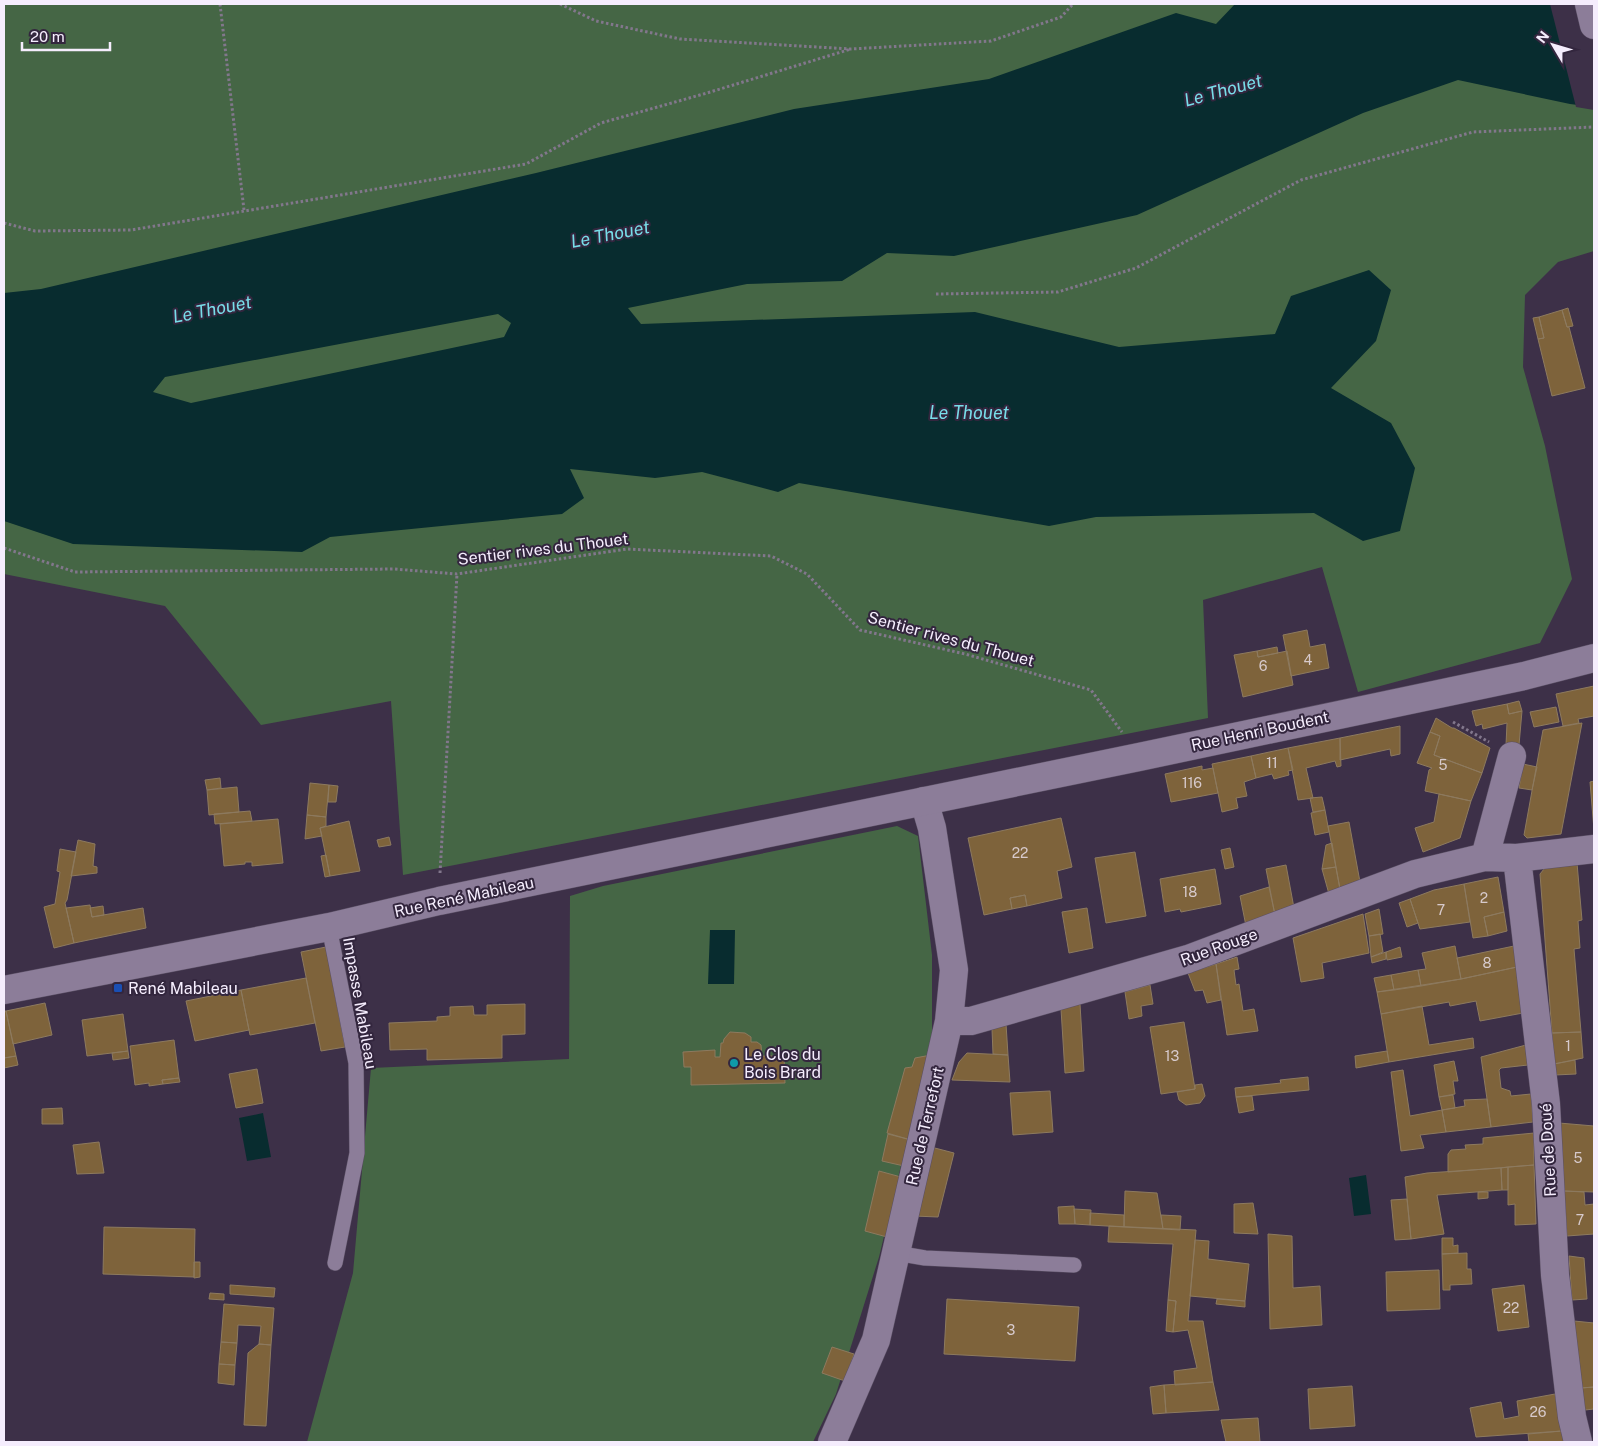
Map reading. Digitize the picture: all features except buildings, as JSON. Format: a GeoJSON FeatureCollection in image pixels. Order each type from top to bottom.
{"type":"FeatureCollection","features":[{"type":"Feature","properties":{"kind":"street"},"geometry":{"type":"LineString","coordinates":[[1589,4],[1594,25]]}},
{"type":"Feature","properties":{"kind":"street","name":"Rue Henri Boudent"},"geometry":{"type":"LineString","coordinates":[[924,801],[1524,676],[1594,658]]}},
{"type":"Feature","properties":{"kind":"street"},"geometry":{"type":"LineString","coordinates":[[1486,858],[1512,756]]}},
{"type":"Feature","properties":{"kind":"street","name":"Rue René Mabileau"},"geometry":{"type":"LineString","coordinates":[[4,990],[329,927],[439,901],[924,801]]}},
{"type":"Feature","properties":{"kind":"street","name":"Rue de Terrefort"},"geometry":{"type":"LineString","coordinates":[[832,1442],[876,1340],[950,1021],[954,970],[932,828],[924,801]]}},
{"type":"Feature","properties":{"kind":"street","name":"Rue Rouge"},"geometry":{"type":"LineString","coordinates":[[950,1021],[971,1021],[1188,959],[1415,874],[1486,858],[1517,858],[1594,849]]}},
{"type":"Feature","properties":{"kind":"street","name":"Rue de Doué"},"geometry":{"type":"LineString","coordinates":[[1517,858],[1546,1104],[1555,1275],[1572,1417],[1578,1442]]}},
{"type":"Feature","properties":{"kind":"lane","name":"Impasse Mabileau"},"geometry":{"type":"LineString","coordinates":[[329,927],[356,1063],[357,1153],[335,1263]]}},
{"type":"Feature","properties":{"kind":"lane"},"geometry":{"type":"LineString","coordinates":[[896,1253],[925,1258],[1074,1265]]}},
{"type":"Feature","properties":{"kind":"path"},"geometry":{"type":"LineString","coordinates":[[220,4],[244,210]]}},
{"type":"Feature","properties":{"kind":"path"},"geometry":{"type":"LineString","coordinates":[[560,4],[596,21],[680,39],[852,49],[991,41],[1061,17],[1073,4]]}},
{"type":"Feature","properties":{"kind":"path"},"geometry":{"type":"LineString","coordinates":[[4,223],[35,231],[131,230],[526,164],[601,123],[852,49]]}},
{"type":"Feature","properties":{"kind":"path"},"geometry":{"type":"LineString","coordinates":[[936,294],[1058,292],[1136,268],[1301,180],[1473,132],[1594,127]]}},
{"type":"Feature","properties":{"kind":"path","name":"Sentier rives du Thouet"},"geometry":{"type":"LineString","coordinates":[[4,548],[75,572],[394,569],[457,574],[627,549],[770,556],[807,574],[860,630],[965,654],[1091,690],[1140,757]]}},
{"type":"Feature","properties":{"kind":"path"},"geometry":{"type":"LineString","coordinates":[[439,901],[457,574]]}},
{"type":"Feature","properties":{"kind":"path"},"geometry":{"type":"LineString","coordinates":[[1432,694],[1445,717],[1512,756]]}},
{"type":"Feature","properties":{"kind":"green space"},"geometry":{"type":"Polygon","coordinates":[[[4,4],[1594,4],[1594,251],[1558,262],[1525,295],[1523,367],[1545,446],[1572,579],[1540,643],[1358,692],[1322,567],[1203,600],[1208,718],[403,875],[391,701],[261,725],[165,606],[4,574],[4,4]]]}},
{"type":"Feature","properties":{"kind":"green space"},"geometry":{"type":"Polygon","coordinates":[[[897,826],[918,836],[932,955],[932,1037],[879,1257],[836,1394],[813,1442],[307,1442],[353,1273],[371,1068],[569,1059],[570,896],[603,886],[897,826]]]}},
{"type":"Feature","properties":{"kind":"water","name":"Le Thouet"},"geometry":{"type":"Polygon","coordinates":[[[1235,4],[1594,4],[1594,107],[1570,104],[1458,80],[1363,113],[1137,215],[954,256],[887,253],[842,281],[747,284],[628,308],[641,324],[975,312],[1119,347],[1275,334],[1291,296],[1369,270],[1391,290],[1376,341],[1331,388],[1391,423],[1415,468],[1400,531],[1363,541],[1314,513],[1096,517],[1049,526],[799,483],[778,492],[702,472],[655,478],[570,469],[584,498],[562,514],[330,537],[302,552],[73,544],[4,521],[4,293],[41,289],[536,173],[794,109],[989,79],[1176,13],[1216,24],[1235,4]],[[498,314],[165,377],[153,392],[191,403],[504,337],[511,323],[498,314]]]}},
{"type":"Feature","properties":{"kind":"water"},"geometry":{"type":"Polygon","coordinates":[[[710,930],[735,930],[734,984],[708,984],[710,930]]]}},
{"type":"Feature","properties":{"kind":"water"},"geometry":{"type":"Polygon","coordinates":[[[263,1113],[271,1157],[247,1161],[239,1118],[263,1113]]]}},
{"type":"Feature","properties":{"kind":"water"},"geometry":{"type":"Polygon","coordinates":[[[1366,1175],[1371,1214],[1354,1216],[1349,1178],[1366,1175]]]}},
{"type":"Feature","properties":{"kind":"pier"},"geometry":{"type":"Polygon","coordinates":[[[1550,4],[1594,4],[1594,110],[1576,107],[1550,4]]]}},
{"type":"Feature","properties":{"kind":"place","name":"René Mabileau"},"geometry":{"type":"Point","coordinates":[118,988]}},
{"type":"Feature","properties":{"kind":"place","name":"Le Clos du Bois Brard"},"geometry":{"type":"Point","coordinates":[734,1063]}}]}
